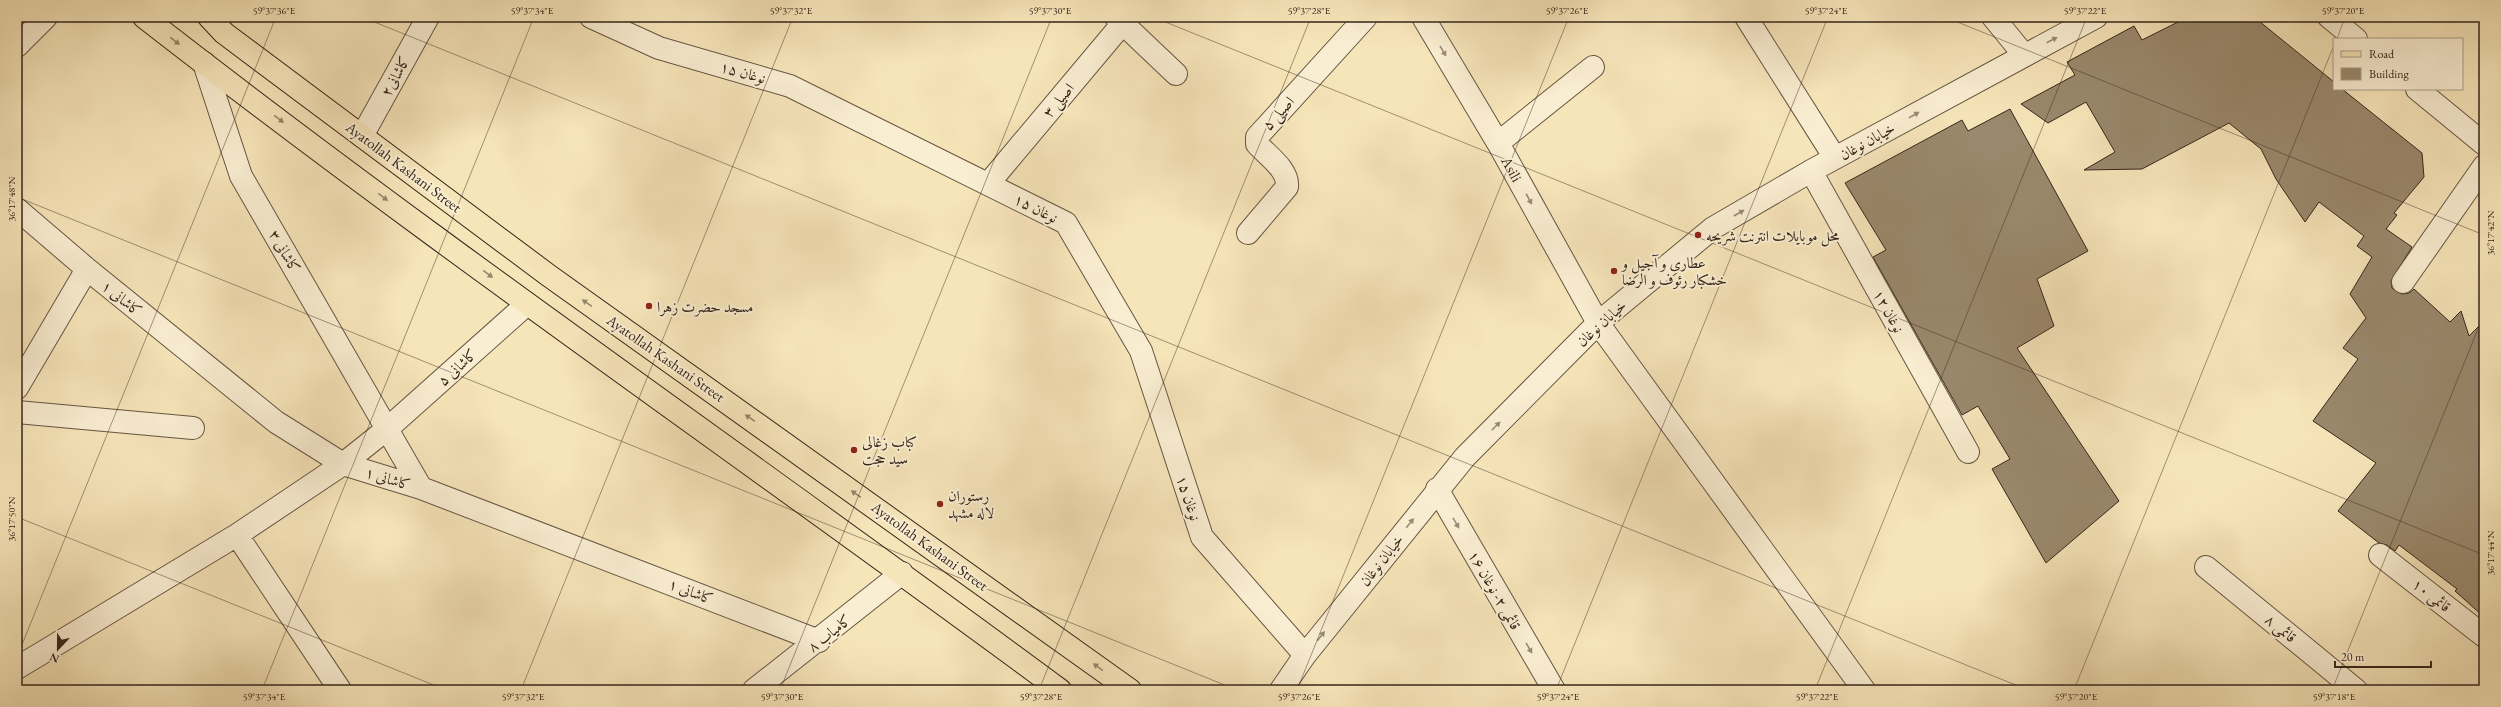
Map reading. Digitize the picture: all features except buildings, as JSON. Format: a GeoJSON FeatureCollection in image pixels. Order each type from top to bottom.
{"type":"FeatureCollection","features":[{"type":"Feature","properties":{"kind":"main road"},"geometry":{"type":"LineString","coordinates":[[144,17],[527,304],[902,573],[1060,690]]}},
{"type":"Feature","properties":{"kind":"main road","name":"Ayatollah Kashani Street"},"geometry":{"type":"LineString","coordinates":[[209,17],[224,33],[548,275],[1130,690]]}},
{"type":"Feature","properties":{"kind":"street"},"geometry":{"type":"LineString","coordinates":[[17,46],[46,17]]}},
{"type":"Feature","properties":{"kind":"street","name":"کاشانی۲"},"geometry":{"type":"LineString","coordinates":[[362,136],[428,17]]}},
{"type":"Feature","properties":{"kind":"street","name":"نوغان ۱۵"},"geometry":{"type":"LineString","coordinates":[[591,17],[659,48],[790,86],[1066,223],[1141,350],[1202,537],[1305,655]]}},
{"type":"Feature","properties":{"kind":"street","name":"اصیلی ۵"},"geometry":{"type":"LineString","coordinates":[[1248,233],[1287,187],[1288,180],[1285,173],[1257,144],[1257,138],[1366,17]]}},
{"type":"Feature","properties":{"kind":"street","name":"Asili"},"geometry":{"type":"LineString","coordinates":[[1423,17],[1498,143],[1598,323],[1864,690]]}},
{"type":"Feature","properties":{"kind":"street"},"geometry":{"type":"LineString","coordinates":[[1746,17],[1835,158]]}},
{"type":"Feature","properties":{"kind":"street"},"geometry":{"type":"LineString","coordinates":[[1993,17],[2024,55]]}},
{"type":"Feature","properties":{"kind":"street","name":"خیابان نوغان"},"geometry":{"type":"LineString","coordinates":[[1281,690],[1305,655],[1436,490],[1465,457],[1598,323],[1713,228],[1811,171],[2096,17]]}},
{"type":"Feature","properties":{"kind":"street"},"geometry":{"type":"LineString","coordinates":[[2329,17],[2355,38]]}},
{"type":"Feature","properties":{"kind":"street"},"geometry":{"type":"LineString","coordinates":[[1122,19],[1176,74]]}},
{"type":"Feature","properties":{"kind":"street","name":"اصیلی ۳"},"geometry":{"type":"LineString","coordinates":[[988,184],[1122,19]]}},
{"type":"Feature","properties":{"kind":"street","name":"کاشانی ۳"},"geometry":{"type":"LineString","coordinates":[[204,63],[241,176],[421,488]]}},
{"type":"Feature","properties":{"kind":"street"},"geometry":{"type":"LineString","coordinates":[[1498,143],[1593,66]]}},
{"type":"Feature","properties":{"kind":"street"},"geometry":{"type":"LineString","coordinates":[[2418,90],[2484,144]]}},
{"type":"Feature","properties":{"kind":"street"},"geometry":{"type":"LineString","coordinates":[[2403,282],[2484,166]]}},
{"type":"Feature","properties":{"kind":"street","name":"نوغان ۱۲"},"geometry":{"type":"LineString","coordinates":[[1811,171],[1968,452]]}},
{"type":"Feature","properties":{"kind":"street","name":"کاشانی ۱"},"geometry":{"type":"LineString","coordinates":[[17,209],[87,269],[276,422],[343,464],[421,488],[819,641]]}},
{"type":"Feature","properties":{"kind":"street"},"geometry":{"type":"LineString","coordinates":[[17,388],[87,269]]}},
{"type":"Feature","properties":{"kind":"street","name":"کاشانی ۵"},"geometry":{"type":"LineString","coordinates":[[17,668],[237,535],[343,464],[387,429],[527,304]]}},
{"type":"Feature","properties":{"kind":"street"},"geometry":{"type":"LineString","coordinates":[[17,412],[193,428]]}},
{"type":"Feature","properties":{"kind":"street","name":"قائمی ۲- نوغان ۱۶"},"geometry":{"type":"LineString","coordinates":[[1436,490],[1554,690]]}},
{"type":"Feature","properties":{"kind":"street"},"geometry":{"type":"LineString","coordinates":[[237,535],[340,690]]}},
{"type":"Feature","properties":{"kind":"street","name":"قائمی ۱۰"},"geometry":{"type":"LineString","coordinates":[[2380,555],[2484,636]]}},
{"type":"Feature","properties":{"kind":"street","name":"قائمی ۸"},"geometry":{"type":"LineString","coordinates":[[2206,567],[2356,690]]}},
{"type":"Feature","properties":{"kind":"street","name":"کامیاب ۸"},"geometry":{"type":"LineString","coordinates":[[754,690],[819,641],[902,573]]}},
{"type":"Feature","properties":{"kind":"place","name":"محل موبايلات انترنت شريحه"},"geometry":{"type":"Point","coordinates":[1698,235]}},
{"type":"Feature","properties":{"kind":"place","name":"عطاری و آجیل و خشکبار رئوف و الرضا"},"geometry":{"type":"Point","coordinates":[1614,271]}},
{"type":"Feature","properties":{"kind":"place","name":"مسجد حضرت زهرا"},"geometry":{"type":"Point","coordinates":[649,306]}},
{"type":"Feature","properties":{"kind":"place","name":"کباب زغالی سید حجت"},"geometry":{"type":"Point","coordinates":[854,450]}},
{"type":"Feature","properties":{"kind":"place","name":"رستوران لاله مشهد"},"geometry":{"type":"Point","coordinates":[940,504]}}]}
